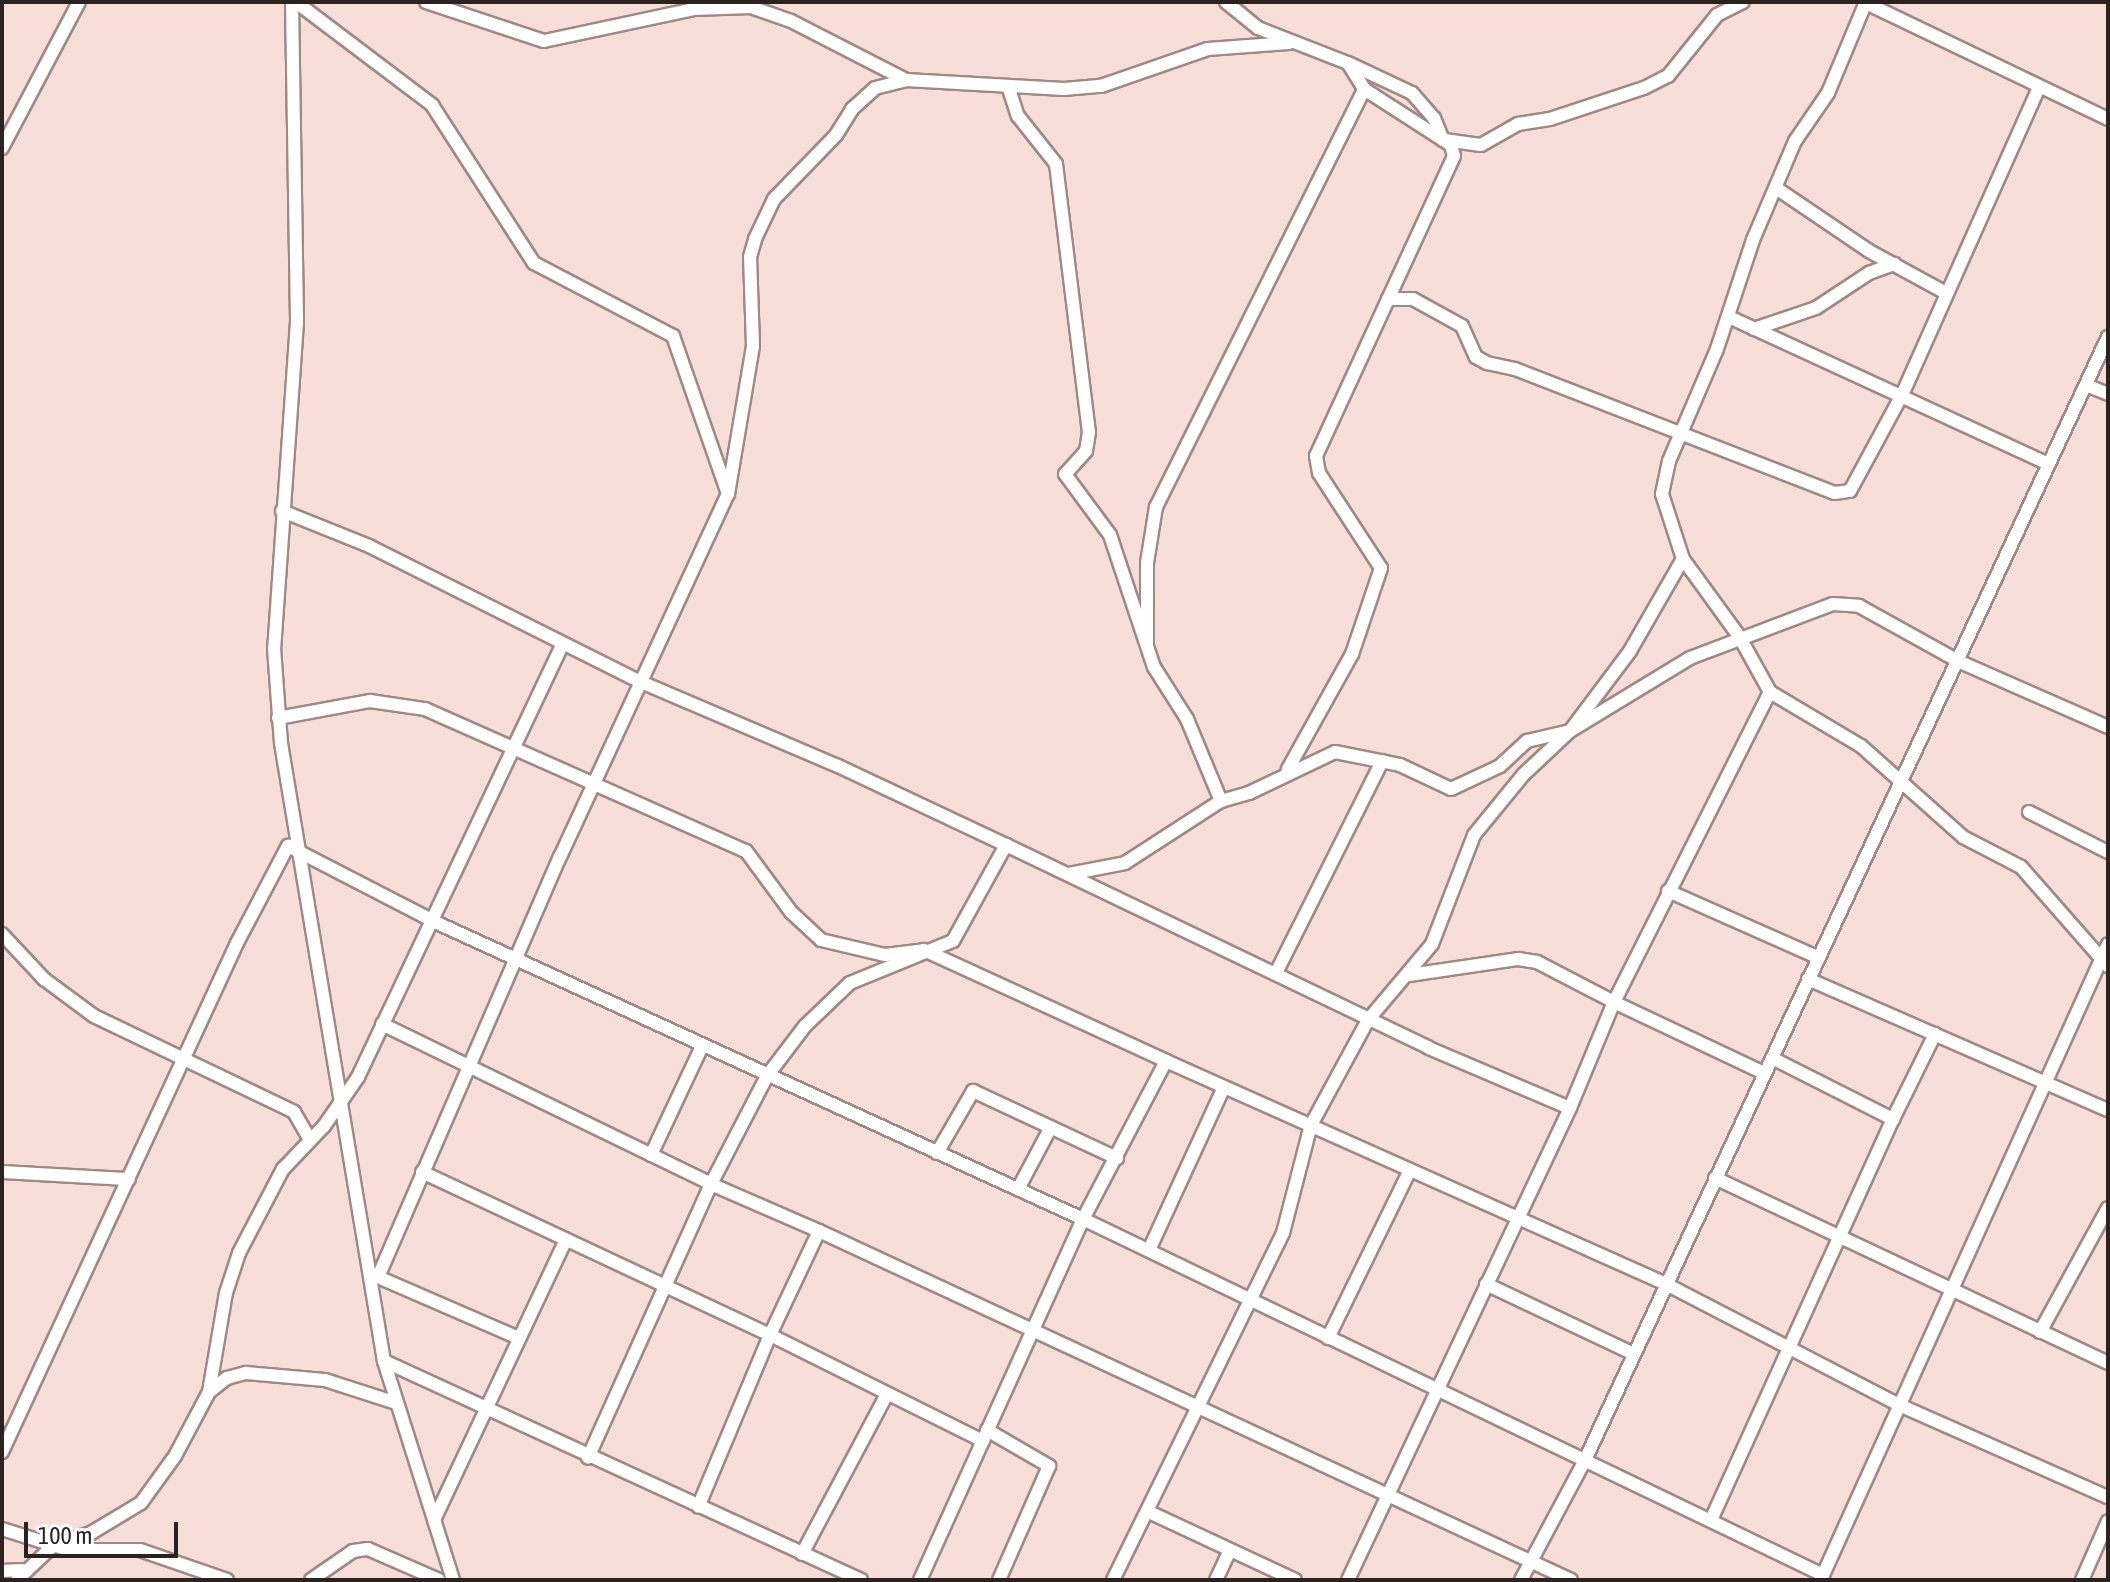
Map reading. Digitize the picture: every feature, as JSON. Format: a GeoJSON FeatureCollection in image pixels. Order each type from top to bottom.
{"type":"FeatureCollection","features":[{"type":"Feature","properties":{"kind":"street"},"geometry":{"type":"LineString","coordinates":[[2,148],[79,2]]}},
{"type":"Feature","properties":{"kind":"street"},"geometry":{"type":"LineString","coordinates":[[294,2],[438,111],[534,263],[673,336],[728,494]]}},
{"type":"Feature","properties":{"kind":"street"},"geometry":{"type":"LineString","coordinates":[[294,2],[297,322],[274,648],[278,718],[340,1105],[373,1275],[384,1361],[453,1580]]}},
{"type":"Feature","properties":{"kind":"street"},"geometry":{"type":"LineString","coordinates":[[426,2],[544,41],[694,9],[751,7],[906,80]]}},
{"type":"Feature","properties":{"kind":"street"},"geometry":{"type":"LineString","coordinates":[[1226,2],[1258,28],[1348,63],[1412,93],[1434,118],[1443,140]]}},
{"type":"Feature","properties":{"kind":"street"},"geometry":{"type":"LineString","coordinates":[[1443,140],[1481,145],[1518,124],[1550,119],[1644,88],[1668,76],[1717,15],[1743,2]]}},
{"type":"Feature","properties":{"kind":"street"},"geometry":{"type":"LineString","coordinates":[[2104,964],[2021,867],[1963,837],[1861,746],[1770,692],[1739,636],[1683,559],[1662,494],[1679,435],[1729,317],[1753,240],[1795,141],[1828,93],[1865,2],[2108,119]]}},
{"type":"Feature","properties":{"kind":"street"},"geometry":{"type":"LineString","coordinates":[[373,1275],[728,494],[753,346],[750,257],[774,199],[836,135],[852,109],[875,88],[906,80],[1008,86],[1101,86],[1208,49],[1291,43]]}},
{"type":"Feature","properties":{"kind":"street"},"geometry":{"type":"LineString","coordinates":[[1286,771],[1352,654],[1380,576],[1379,561],[1319,473],[1316,456],[1453,167],[1451,145],[1364,89],[1348,63]]}},
{"type":"Feature","properties":{"kind":"street"},"geometry":{"type":"LineString","coordinates":[[1008,86],[1018,116],[1056,164],[1089,432],[1086,451],[1065,474],[1110,535],[1160,681],[1187,719],[1221,801]]}},
{"type":"Feature","properties":{"kind":"street"},"geometry":{"type":"LineString","coordinates":[[1388,299],[1413,299],[1462,326],[1476,357],[1487,363],[1515,369],[1835,493],[1850,491],[1902,395],[2039,88]]}},
{"type":"Feature","properties":{"kind":"street"},"geometry":{"type":"LineString","coordinates":[[1147,649],[1147,563],[1156,507],[1364,89]]}},
{"type":"Feature","properties":{"kind":"street"},"geometry":{"type":"LineString","coordinates":[[1776,188],[1894,264],[1946,293]]}},
{"type":"Feature","properties":{"kind":"street"},"geometry":{"type":"LineString","coordinates":[[1754,329],[1816,308],[1869,273],[1894,264]]}},
{"type":"Feature","properties":{"kind":"street"},"geometry":{"type":"LineString","coordinates":[[1729,317],[2049,464]]}},
{"type":"Feature","properties":{"kind":"street"},"geometry":{"type":"LineString","coordinates":[[1521,1580],[1585,1460],[1664,1283],[1904,783],[2108,337]]}},
{"type":"Feature","properties":{"kind":"street"},"geometry":{"type":"LineString","coordinates":[[2086,385],[2108,394]]}},
{"type":"Feature","properties":{"kind":"street"},"geometry":{"type":"LineString","coordinates":[[282,511],[369,546],[641,682],[838,766],[1069,874],[1368,1020],[1570,1108]]}},
{"type":"Feature","properties":{"kind":"street"},"geometry":{"type":"LineString","coordinates":[[1113,1580],[1149,1512],[1194,1407],[1292,1211],[1311,1125],[1368,1020],[1410,975],[1445,919],[1461,859],[1474,835],[1524,774],[1570,731],[1630,651],[1683,559]]}},
{"type":"Feature","properties":{"kind":"street"},"geometry":{"type":"LineString","coordinates":[[1069,874],[1125,863],[1221,801],[1249,793],[1286,771],[1335,752],[1382,761],[1451,789],[1500,766],[1527,741],[1570,731],[1667,671],[1739,636],[1833,604],[1859,606],[1960,662],[2108,727]]}},
{"type":"Feature","properties":{"kind":"street"},"geometry":{"type":"LineString","coordinates":[[2,1571],[20,1575],[54,1545],[91,1533],[141,1503],[175,1456],[209,1392],[234,1264],[283,1169],[340,1105],[435,922],[562,645]]}},
{"type":"Feature","properties":{"kind":"street"},"geometry":{"type":"LineString","coordinates":[[1348,1580],[1434,1389],[1570,1108],[1614,1002],[1770,692]]}},
{"type":"Feature","properties":{"kind":"street"},"geometry":{"type":"LineString","coordinates":[[278,718],[370,701],[399,701],[516,749],[746,851],[791,912],[821,940],[885,955],[924,950],[1517,1221],[1664,1283],[1899,1405],[2108,1497]]}},
{"type":"Feature","properties":{"kind":"street"},"geometry":{"type":"LineString","coordinates":[[1276,973],[1382,761]]}},
{"type":"Feature","properties":{"kind":"street"},"geometry":{"type":"LineString","coordinates":[[2029,812],[2108,852]]}},
{"type":"Feature","properties":{"kind":"street"},"geometry":{"type":"LineString","coordinates":[[588,1458],[668,1286],[711,1184],[767,1076],[836,994],[924,950],[953,941],[1006,845]]}},
{"type":"Feature","properties":{"kind":"street"},"geometry":{"type":"LineString","coordinates":[[2,1452],[275,863],[288,846],[435,922],[517,955],[702,1046],[1149,1250],[1711,1520],[1825,1578],[1899,1405],[2104,964],[2108,944]]}},
{"type":"Feature","properties":{"kind":"street"},"geometry":{"type":"LineString","coordinates":[[1668,891],[1819,958]]}},
{"type":"Feature","properties":{"kind":"street"},"geometry":{"type":"LineString","coordinates":[[2,934],[44,979],[94,1016],[294,1112],[310,1140]]}},
{"type":"Feature","properties":{"kind":"street"},"geometry":{"type":"LineString","coordinates":[[1410,975],[1527,960],[1764,1073]]}},
{"type":"Feature","properties":{"kind":"street"},"geometry":{"type":"LineString","coordinates":[[1808,979],[2108,1110]]}},
{"type":"Feature","properties":{"kind":"street"},"geometry":{"type":"LineString","coordinates":[[382,1024],[711,1184],[819,1231],[1571,1580]]}},
{"type":"Feature","properties":{"kind":"street"},"geometry":{"type":"LineString","coordinates":[[1711,1520],[1843,1237],[1893,1119],[1935,1034]]}},
{"type":"Feature","properties":{"kind":"street"},"geometry":{"type":"LineString","coordinates":[[651,1155],[702,1046]]}},
{"type":"Feature","properties":{"kind":"street"},"geometry":{"type":"LineString","coordinates":[[1772,1058],[1893,1119]]}},
{"type":"Feature","properties":{"kind":"street"},"geometry":{"type":"LineString","coordinates":[[920,1580],[1083,1219],[1166,1061]]}},
{"type":"Feature","properties":{"kind":"street"},"geometry":{"type":"LineString","coordinates":[[1149,1250],[1224,1087]]}},
{"type":"Feature","properties":{"kind":"street"},"geometry":{"type":"LineString","coordinates":[[937,1153],[973,1091],[1117,1158]]}},
{"type":"Feature","properties":{"kind":"street"},"geometry":{"type":"LineString","coordinates":[[1018,1189],[1051,1127]]}},
{"type":"Feature","properties":{"kind":"street"},"geometry":{"type":"LineString","coordinates":[[1328,1338],[1410,1170]]}},
{"type":"Feature","properties":{"kind":"street"},"geometry":{"type":"LineString","coordinates":[[2,1172],[129,1179]]}},
{"type":"Feature","properties":{"kind":"street"},"geometry":{"type":"LineString","coordinates":[[422,1172],[668,1286],[887,1394],[1049,1466],[999,1580]]}},
{"type":"Feature","properties":{"kind":"street"},"geometry":{"type":"LineString","coordinates":[[1715,1178],[2108,1363]]}},
{"type":"Feature","properties":{"kind":"street"},"geometry":{"type":"LineString","coordinates":[[2040,1332],[2108,1208]]}},
{"type":"Feature","properties":{"kind":"street"},"geometry":{"type":"LineString","coordinates":[[698,1507],[770,1335],[819,1231]]}},
{"type":"Feature","properties":{"kind":"street"},"geometry":{"type":"LineString","coordinates":[[434,1520],[566,1239]]}},
{"type":"Feature","properties":{"kind":"street"},"geometry":{"type":"LineString","coordinates":[[373,1275],[519,1338]]}},
{"type":"Feature","properties":{"kind":"street"},"geometry":{"type":"LineString","coordinates":[[1486,1284],[1632,1353]]}},
{"type":"Feature","properties":{"kind":"street"},"geometry":{"type":"LineString","coordinates":[[384,1361],[484,1411],[861,1580]]}},
{"type":"Feature","properties":{"kind":"street"},"geometry":{"type":"LineString","coordinates":[[209,1392],[227,1378],[246,1373],[325,1380],[396,1403]]}},
{"type":"Feature","properties":{"kind":"street"},"geometry":{"type":"LineString","coordinates":[[802,1554],[887,1394]]}},
{"type":"Feature","properties":{"kind":"street"},"geometry":{"type":"LineString","coordinates":[[1149,1512],[1295,1580]]}},
{"type":"Feature","properties":{"kind":"street"},"geometry":{"type":"LineString","coordinates":[[2082,1580],[2108,1521]]}},
{"type":"Feature","properties":{"kind":"street"},"geometry":{"type":"LineString","coordinates":[[2,1529],[54,1545],[140,1550],[227,1580]]}},
{"type":"Feature","properties":{"kind":"street"},"geometry":{"type":"LineString","coordinates":[[311,1580],[353,1551],[368,1549],[439,1580]]}},
{"type":"Feature","properties":{"kind":"street"},"geometry":{"type":"LineString","coordinates":[[1216,1580],[1230,1550]]}}]}
